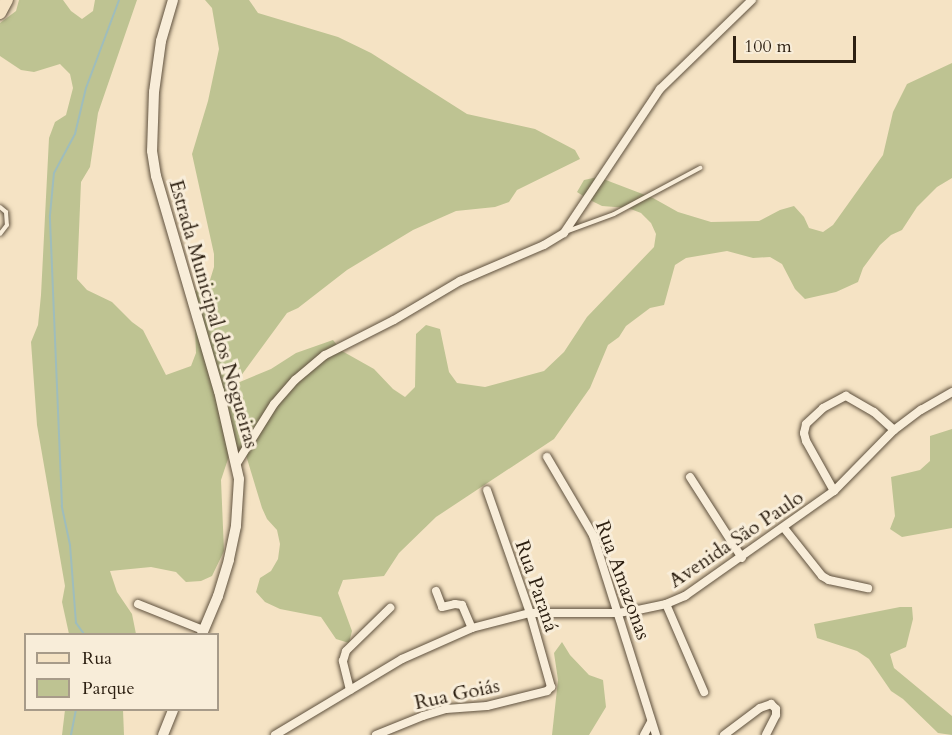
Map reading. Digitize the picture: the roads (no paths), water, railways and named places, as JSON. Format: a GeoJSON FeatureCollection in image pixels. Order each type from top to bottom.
{"type":"FeatureCollection","features":[{"type":"Feature","properties":{"kind":"main road"},"geometry":{"type":"LineString","coordinates":[[0,13],[7,0]]}},
{"type":"Feature","properties":{"kind":"street","name":"Estrada Municipal dos Nogueiras"},"geometry":{"type":"LineString","coordinates":[[173,0],[161,41],[154,92],[152,150],[155,168],[216,380],[237,463],[240,492],[230,560],[203,632]]}},
{"type":"Feature","properties":{"kind":"street"},"geometry":{"type":"LineString","coordinates":[[237,463],[274,404],[295,380],[325,355],[394,320],[460,281],[544,245],[564,233],[660,89],[752,0]]}},
{"type":"Feature","properties":{"kind":"street","name":"Avenida São Paulo"},"geometry":{"type":"LineString","coordinates":[[275,735],[402,659],[472,628],[530,613],[618,613],[666,604],[698,588],[834,491],[894,430],[921,410],[952,392]]}},
{"type":"Feature","properties":{"kind":"street"},"geometry":{"type":"LineString","coordinates":[[834,491],[806,441],[804,433],[806,424],[823,408],[846,396],[874,412],[894,430]]}},
{"type":"Feature","properties":{"kind":"street","name":"Rua Amazonas"},"geometry":{"type":"LineString","coordinates":[[547,457],[593,535],[656,735]]}},
{"type":"Feature","properties":{"kind":"street"},"geometry":{"type":"LineString","coordinates":[[690,477],[742,558]]}},
{"type":"Feature","properties":{"kind":"street","name":"Rua Paraná"},"geometry":{"type":"LineString","coordinates":[[487,490],[530,613],[551,684],[547,691]]}},
{"type":"Feature","properties":{"kind":"street"},"geometry":{"type":"LineString","coordinates":[[784,528],[822,576],[829,580],[868,588]]}},
{"type":"Feature","properties":{"kind":"street"},"geometry":{"type":"LineString","coordinates":[[436,591],[442,607],[462,605],[472,628]]}},
{"type":"Feature","properties":{"kind":"street"},"geometry":{"type":"LineString","coordinates":[[138,604],[203,632]]}},
{"type":"Feature","properties":{"kind":"street"},"geometry":{"type":"LineString","coordinates":[[666,604],[704,693]]}},
{"type":"Feature","properties":{"kind":"street"},"geometry":{"type":"LineString","coordinates":[[350,690],[343,661],[346,651],[390,608]]}},
{"type":"Feature","properties":{"kind":"street","name":"Rua Goiás"},"geometry":{"type":"LineString","coordinates":[[376,735],[394,725],[446,709],[487,706],[547,691]]}},
{"type":"Feature","properties":{"kind":"street"},"geometry":{"type":"LineString","coordinates":[[724,735],[760,708],[771,704],[776,709],[776,715],[766,735]]}},
{"type":"Feature","properties":{"kind":"street"},"geometry":{"type":"LineString","coordinates":[[164,735],[172,711]]}},
{"type":"Feature","properties":{"kind":"street"},"geometry":{"type":"LineString","coordinates":[[644,735],[651,722]]}},
{"type":"Feature","properties":{"kind":"lane"},"geometry":{"type":"LineString","coordinates":[[564,233],[614,214],[700,168]]}},
{"type":"Feature","properties":{"kind":"lane"},"geometry":{"type":"LineString","coordinates":[[0,207],[6,212],[7,225],[0,234]]}},
{"type":"Feature","properties":{"kind":"waterway"},"geometry":{"type":"LineString","coordinates":[[83,633],[76,623],[70,545],[62,506],[50,215],[54,173],[75,134],[86,88],[119,0]]}},
{"type":"Feature","properties":{"kind":"waterway"},"geometry":{"type":"LineString","coordinates":[[71,735],[76,711]]}}]}
